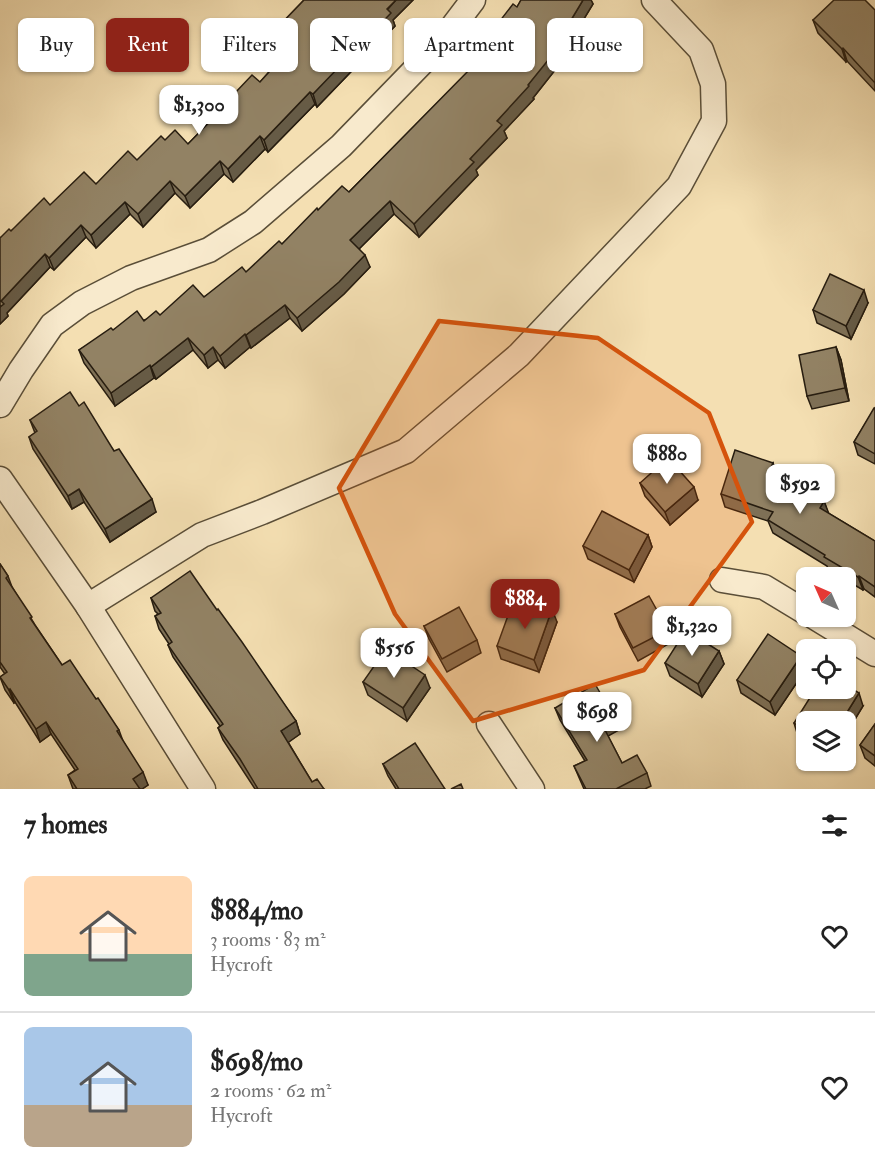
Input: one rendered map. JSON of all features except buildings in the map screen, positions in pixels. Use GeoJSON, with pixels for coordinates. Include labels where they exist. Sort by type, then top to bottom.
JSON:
{"type":"FeatureCollection","features":[{"type":"Feature","properties":{"kind":"street"},"geometry":{"type":"LineString","coordinates":[[0,405],[52,325],[82,303],[131,278],[209,250],[254,222],[341,146],[439,45],[473,0]]}},
{"type":"Feature","properties":{"kind":"street"},"geometry":{"type":"LineString","coordinates":[[88,606],[202,535],[406,451],[519,355],[679,186],[714,121],[712,84],[701,50],[654,0]]}},
{"type":"Feature","properties":{"kind":"street"},"geometry":{"type":"LineString","coordinates":[[0,479],[88,606],[203,789]]}},
{"type":"Feature","properties":{"kind":"street"},"geometry":{"type":"LineString","coordinates":[[722,580],[764,587],[796,606]]}},
{"type":"Feature","properties":{"kind":"street"},"geometry":{"type":"LineString","coordinates":[[831,627],[875,654]]}},
{"type":"Feature","properties":{"kind":"street"},"geometry":{"type":"LineString","coordinates":[[489,724],[532,789]]}},
{"type":"Feature","properties":{"kind":"highlighted area"},"geometry":{"type":"Polygon","coordinates":[[[439,321],[598,338],[709,413],[752,522],[644,670],[473,721],[395,614],[339,488],[439,321]]]}}]}
